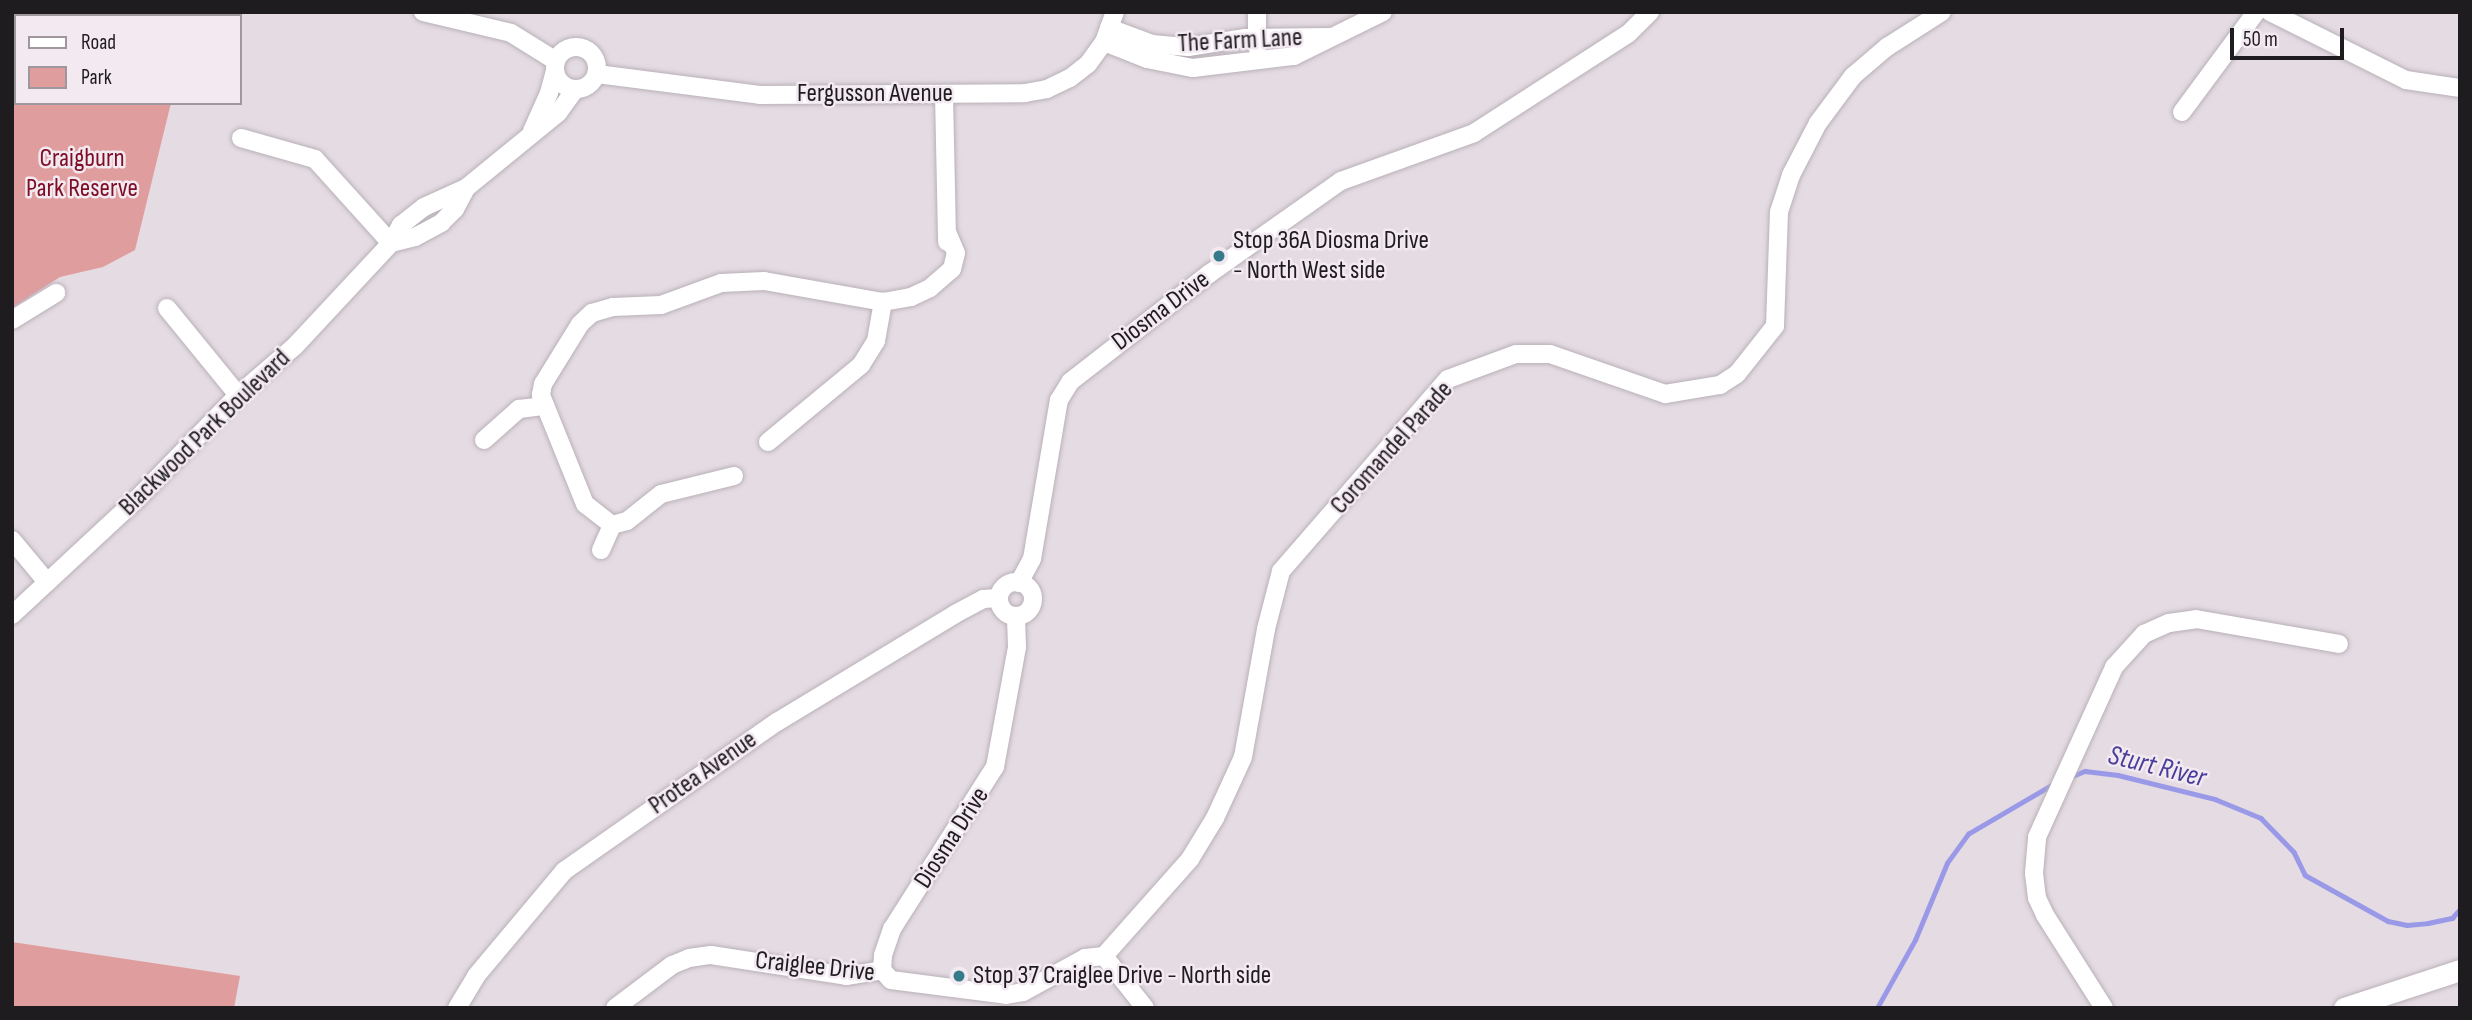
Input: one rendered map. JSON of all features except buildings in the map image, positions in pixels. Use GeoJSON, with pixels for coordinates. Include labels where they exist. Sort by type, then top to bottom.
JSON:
{"type":"FeatureCollection","features":[{"type":"Feature","properties":{"kind":"main road"},"geometry":{"type":"LineString","coordinates":[[2344,1008],[2460,970]]}},
{"type":"Feature","properties":{"kind":"street"},"geometry":{"type":"LineString","coordinates":[[423,12],[511,33],[555,66],[562,84],[575,90],[586,87],[597,74],[596,60],[586,49],[572,47],[559,54],[555,66]]}},
{"type":"Feature","properties":{"kind":"street"},"geometry":{"type":"LineString","coordinates":[[1257,12],[1257,60]]}},
{"type":"Feature","properties":{"kind":"street","name":"The Farm Lane"},"geometry":{"type":"LineString","coordinates":[[1109,27],[1170,66],[1193,68],[1294,56],[1384,12]]}},
{"type":"Feature","properties":{"kind":"street","name":"Diosma Drive"},"geometry":{"type":"LineString","coordinates":[[1019,583],[1032,559],[1059,400],[1071,381],[1209,274],[1341,181],[1474,133],[1629,33],[1650,12]]}},
{"type":"Feature","properties":{"kind":"street","name":"Coromandel Parade"},"geometry":{"type":"LineString","coordinates":[[1104,956],[1190,859],[1215,818],[1243,757],[1266,629],[1281,571],[1448,379],[1516,354],[1550,354],[1665,394],[1720,385],[1737,374],[1775,326],[1779,212],[1791,175],[1818,123],[1862,68],[1887,47],[1942,12]]}},
{"type":"Feature","properties":{"kind":"street"},"geometry":{"type":"LineString","coordinates":[[2182,113],[2256,12]]}},
{"type":"Feature","properties":{"kind":"street"},"geometry":{"type":"LineString","coordinates":[[2270,12],[2406,80],[2460,88]]}},
{"type":"Feature","properties":{"kind":"street","name":"The Farm Lane"},"geometry":{"type":"LineString","coordinates":[[1109,27],[1152,44],[1188,47],[1257,37],[1331,37]]}},
{"type":"Feature","properties":{"kind":"street","name":"Fergusson Avenue"},"geometry":{"type":"LineString","coordinates":[[597,74],[749,94],[1025,93],[1047,89],[1070,78],[1088,64],[1109,27]]}},
{"type":"Feature","properties":{"kind":"street","name":"Blackwood Park Boulevard"},"geometry":{"type":"LineString","coordinates":[[532,131],[549,93],[555,66]]}},
{"type":"Feature","properties":{"kind":"street","name":"Blackwood Park Boulevard"},"geometry":{"type":"LineString","coordinates":[[12,615],[136,499],[238,395],[295,346],[391,243],[415,237],[441,223],[456,209],[466,188],[532,131],[558,113],[575,90]]}},
{"type":"Feature","properties":{"kind":"street"},"geometry":{"type":"LineString","coordinates":[[612,525],[586,504],[543,406],[543,384],[580,324],[592,313],[613,307],[661,305],[721,283],[764,281],[883,302],[911,298],[930,288],[952,269],[956,253],[948,234],[944,94]]}},
{"type":"Feature","properties":{"kind":"street"},"geometry":{"type":"LineString","coordinates":[[241,138],[314,159],[391,243]]}},
{"type":"Feature","properties":{"kind":"street"},"geometry":{"type":"LineString","coordinates":[[12,320],[56,293]]}},
{"type":"Feature","properties":{"kind":"street"},"geometry":{"type":"LineString","coordinates":[[768,442],[861,365],[876,341],[883,302]]}},
{"type":"Feature","properties":{"kind":"street"},"geometry":{"type":"LineString","coordinates":[[167,308],[238,395]]}},
{"type":"Feature","properties":{"kind":"street"},"geometry":{"type":"LineString","coordinates":[[484,440],[519,409],[543,406]]}},
{"type":"Feature","properties":{"kind":"street"},"geometry":{"type":"LineString","coordinates":[[612,525],[627,522],[661,494],[734,476]]}},
{"type":"Feature","properties":{"kind":"street"},"geometry":{"type":"LineString","coordinates":[[601,550],[612,525]]}},
{"type":"Feature","properties":{"kind":"street"},"geometry":{"type":"LineString","coordinates":[[12,540],[47,582]]}},
{"type":"Feature","properties":{"kind":"street"},"geometry":{"type":"LineString","coordinates":[[1019,583],[1029,588],[1032,604],[1026,613],[1016,617],[1005,613],[999,598],[1003,587],[1019,583]]}},
{"type":"Feature","properties":{"kind":"street","name":"Protea Avenue"},"geometry":{"type":"LineString","coordinates":[[457,1008],[476,976],[564,870],[777,722],[955,614],[983,599],[999,598]]}},
{"type":"Feature","properties":{"kind":"street","name":"Diosma Drive"},"geometry":{"type":"LineString","coordinates":[[882,970],[883,955],[892,929],[995,767],[1017,648],[1016,617]]}},
{"type":"Feature","properties":{"kind":"street"},"geometry":{"type":"LineString","coordinates":[[2104,1008],[2045,915],[2038,898],[2036,846],[2067,769],[2114,667],[2144,634],[2169,623],[2196,619],[2339,644]]}},
{"type":"Feature","properties":{"kind":"street","name":"Craiglee Drive"},"geometry":{"type":"LineString","coordinates":[[615,1008],[672,965],[690,958],[711,955],[846,976],[882,970],[891,980],[1006,995],[1023,992],[1085,958],[1104,956]]}},
{"type":"Feature","properties":{"kind":"street"},"geometry":{"type":"LineString","coordinates":[[1104,956],[1144,1008]]}},
{"type":"Feature","properties":{"kind":"green space"},"geometry":{"type":"Polygon","coordinates":[[[51,12],[194,12],[194,14],[51,12]]]}},
{"type":"Feature","properties":{"kind":"green space","name":"Craigburn Park Reserve"},"geometry":{"type":"Polygon","coordinates":[[[14,37],[14,105],[171,105],[135,250],[103,267],[60,277],[12,308],[14,37]]]}},
{"type":"Feature","properties":{"kind":"green space"},"geometry":{"type":"Polygon","coordinates":[[[12,942],[240,976],[234,1008],[12,1008],[12,942]]]}},
{"type":"Feature","properties":{"kind":"waterway","name":"Sturt River"},"geometry":{"type":"LineString","coordinates":[[2070,777],[2085,771],[2118,775],[2215,799],[2261,818],[2294,852],[2305,875],[2388,921],[2407,925],[2428,923],[2452,918],[2460,909]]}},
{"type":"Feature","properties":{"kind":"waterway","name":"Sturt River"},"geometry":{"type":"LineString","coordinates":[[1877,1008],[1915,940],[1947,863],[1968,834],[2055,783]]}},
{"type":"Feature","properties":{"kind":"place","name":"Stop 36A Diosma Drive - North West side"},"geometry":{"type":"Point","coordinates":[1219,256]}},
{"type":"Feature","properties":{"kind":"place","name":"Stop 37 Craiglee Drive - North side"},"geometry":{"type":"Point","coordinates":[959,976]}}]}
